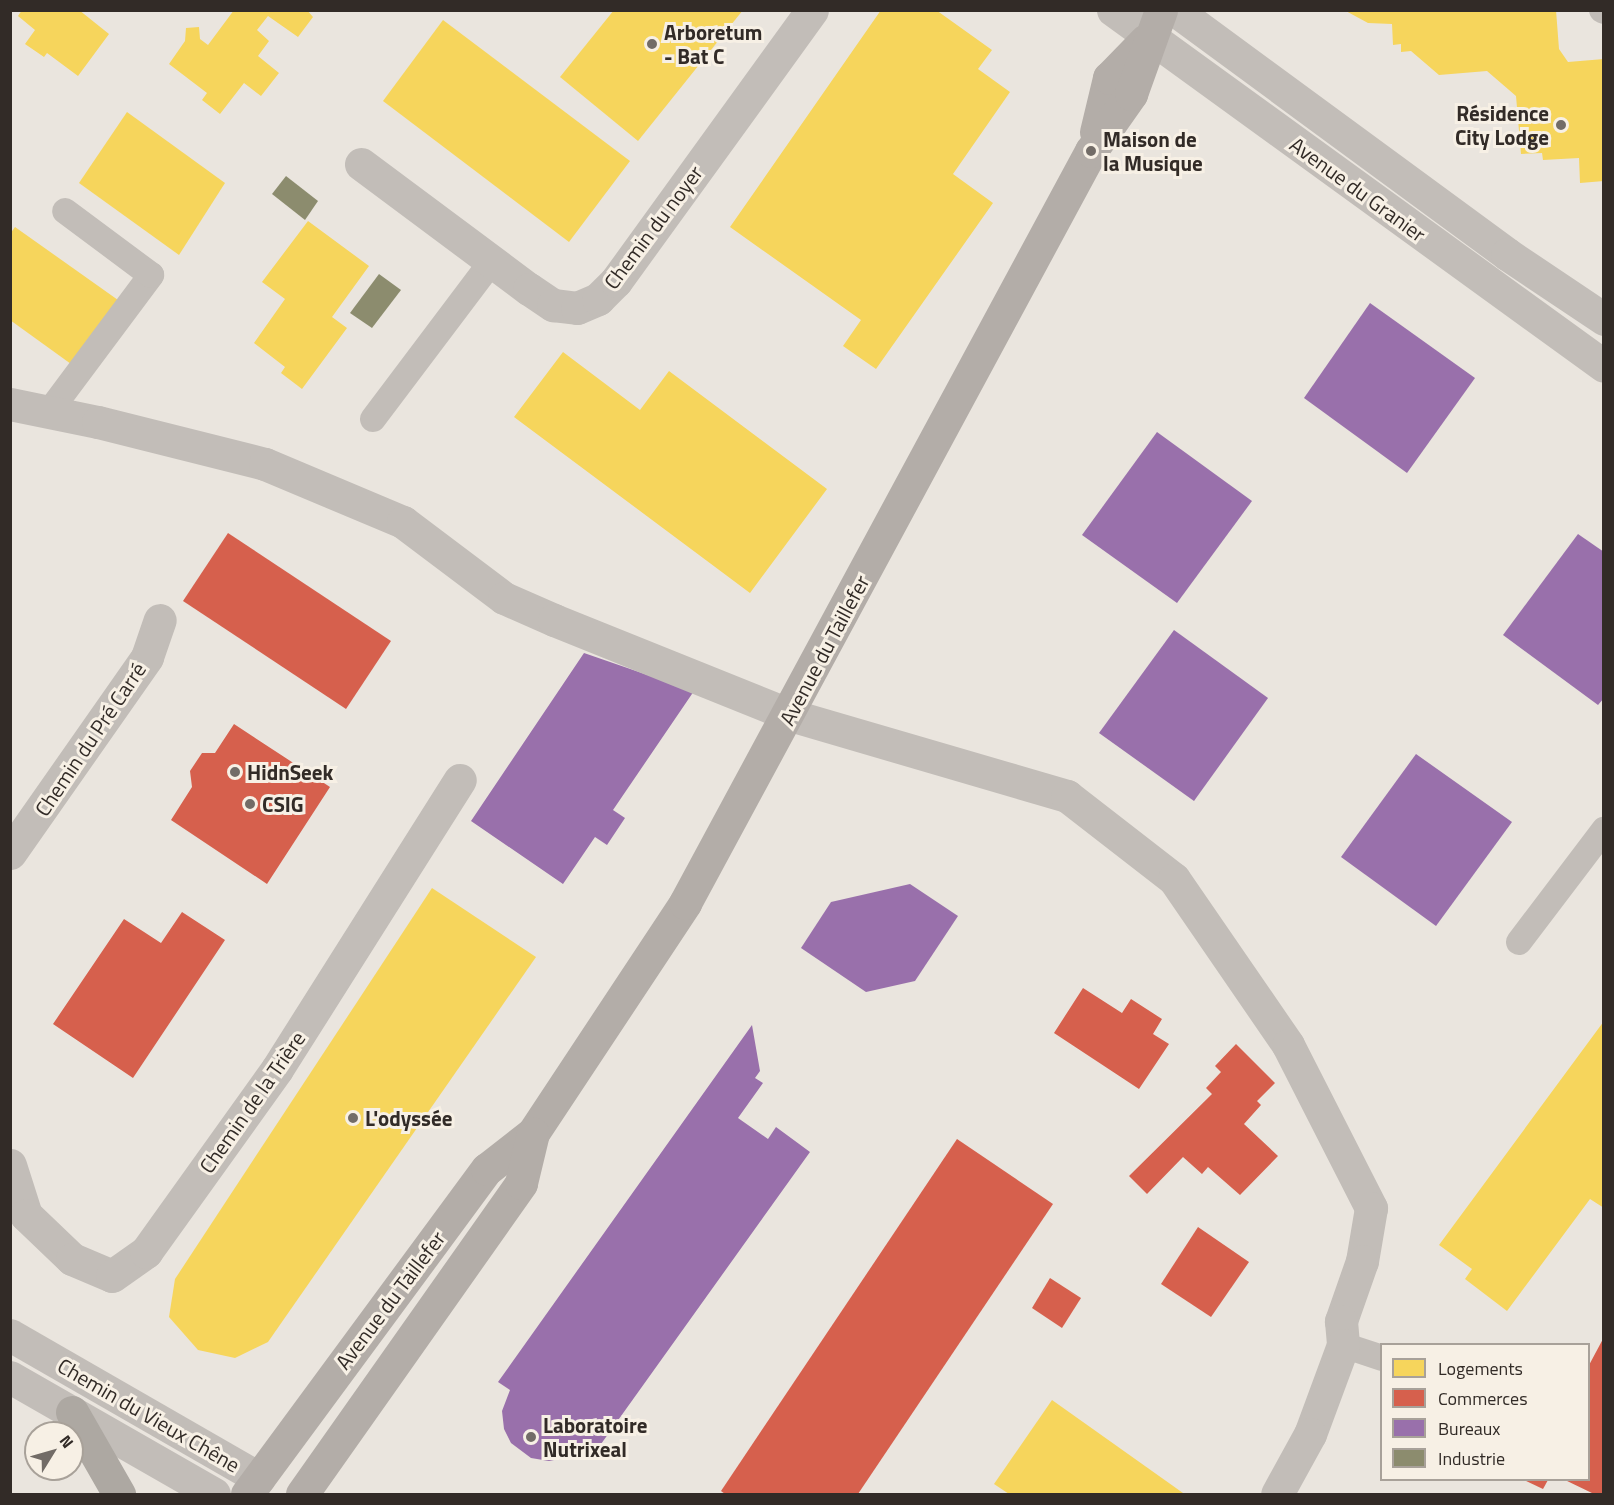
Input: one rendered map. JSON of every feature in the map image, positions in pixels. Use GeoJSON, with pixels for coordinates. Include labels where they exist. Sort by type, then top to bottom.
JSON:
{"type":"FeatureCollection","features":[{"type":"Feature","properties":{"kind":"highway"},"geometry":{"type":"LineString","coordinates":[[72,1412],[119,1494]]}},
{"type":"Feature","properties":{"kind":"main road","name":"Avenue du Taillefer"},"geometry":{"type":"LineString","coordinates":[[253,1486],[487,1169],[532,1133],[685,903],[790,715],[1091,151],[1131,94],[1155,24]]}},
{"type":"Feature","properties":{"kind":"main road","name":"Avenue du Taillefer"},"geometry":{"type":"LineString","coordinates":[[302,1494],[520,1183],[532,1133]]}},
{"type":"Feature","properties":{"kind":"main road","name":"Chemin du Vieux Chêne"},"geometry":{"type":"LineString","coordinates":[[253,1486],[288,1494]]}},
{"type":"Feature","properties":{"kind":"street","name":"Chemin du noyer"},"geometry":{"type":"LineString","coordinates":[[361,164],[553,305],[577,308],[598,299],[616,281],[812,10]]}},
{"type":"Feature","properties":{"kind":"street","name":"Avenue du Granier"},"geometry":{"type":"LineString","coordinates":[[1113,10],[1155,24],[1604,366]]}},
{"type":"Feature","properties":{"kind":"street","name":"Avenue du Granier"},"geometry":{"type":"LineString","coordinates":[[1175,10],[1507,254],[1604,319]]}},
{"type":"Feature","properties":{"kind":"street"},"geometry":{"type":"LineString","coordinates":[[10,404],[265,464],[403,522],[504,598],[790,715],[1067,796],[1174,879],[1288,1045],[1371,1208],[1362,1261],[1310,1434],[1276,1494]]}},
{"type":"Feature","properties":{"kind":"street","name":"Chemin du Pré Carré"},"geometry":{"type":"LineString","coordinates":[[10,853],[147,657],[160,620]]}},
{"type":"Feature","properties":{"kind":"street","name":"Chemin de la Trière"},"geometry":{"type":"LineString","coordinates":[[10,1165],[26,1215],[72,1259],[112,1276],[146,1252],[277,1069],[460,780]]}},
{"type":"Feature","properties":{"kind":"street","name":"Chemin du Vieux Chêne"},"geometry":{"type":"LineString","coordinates":[[10,1335],[253,1486]]}},
{"type":"Feature","properties":{"kind":"street","name":"Chemin du Vieux Chêne"},"geometry":{"type":"LineString","coordinates":[[10,1377],[214,1494]]}},
{"type":"Feature","properties":{"kind":"lane"},"geometry":{"type":"LineString","coordinates":[[49,412],[151,275],[65,211]]}},
{"type":"Feature","properties":{"kind":"lane"},"geometry":{"type":"LineString","coordinates":[[373,419],[493,260]]}},
{"type":"Feature","properties":{"kind":"lane"},"geometry":{"type":"LineString","coordinates":[[1519,942],[1604,830]]}},
{"type":"Feature","properties":{"kind":"lane"},"geometry":{"type":"LineString","coordinates":[[1342,1333],[1380,1357]]}},
{"type":"Feature","properties":{"kind":"building: Logements"},"geometry":{"type":"Polygon","coordinates":[[[22,10],[79,10],[109,34],[78,76],[47,53],[44,57],[25,44],[35,30],[18,16],[22,10]]]}},
{"type":"Feature","properties":{"kind":"building: Logements"},"geometry":{"type":"Polygon","coordinates":[[[234,10],[307,10],[313,17],[298,37],[268,16],[257,30],[269,41],[258,56],[279,73],[261,96],[244,83],[220,114],[202,100],[207,93],[169,64],[185,41],[186,28],[199,27],[200,39],[208,45],[234,10]]]}},
{"type":"Feature","properties":{"kind":"building: Logements","name":"Arboretum - Bat C"},"geometry":{"type":"Polygon","coordinates":[[[614,10],[743,10],[638,141],[560,77],[614,10]]]}},
{"type":"Feature","properties":{"kind":"building: Logements"},"geometry":{"type":"Polygon","coordinates":[[[881,10],[936,10],[992,50],[978,69],[1010,92],[953,174],[993,203],[876,369],[843,346],[861,320],[730,227],[881,10]]]}},
{"type":"Feature","properties":{"kind":"building: Logements","name":"Résidence City Lodge"},"geometry":{"type":"Polygon","coordinates":[[[1344,10],[1556,10],[1559,49],[1568,62],[1604,59],[1604,181],[1580,183],[1579,158],[1543,160],[1542,153],[1521,154],[1516,96],[1487,71],[1439,75],[1411,51],[1401,52],[1401,44],[1393,45],[1392,24],[1368,23],[1344,10]]]}},
{"type":"Feature","properties":{"kind":"building: Logements"},"geometry":{"type":"Polygon","coordinates":[[[443,20],[630,161],[569,242],[383,101],[443,20]]]}},
{"type":"Feature","properties":{"kind":"building: Logements"},"geometry":{"type":"Polygon","coordinates":[[[127,112],[225,183],[179,255],[79,183],[127,112]]]}},
{"type":"Feature","properties":{"kind":"building: Logements"},"geometry":{"type":"Polygon","coordinates":[[[308,221],[369,266],[332,317],[347,328],[302,389],[281,373],[285,367],[254,343],[285,299],[262,282],[308,221]]]}},
{"type":"Feature","properties":{"kind":"building: Logements"},"geometry":{"type":"Polygon","coordinates":[[[15,227],[118,300],[71,364],[10,320],[10,234],[15,227]]]}},
{"type":"Feature","properties":{"kind":"building: Logements"},"geometry":{"type":"Polygon","coordinates":[[[563,352],[640,410],[669,371],[827,489],[750,593],[514,417],[563,352]]]}},
{"type":"Feature","properties":{"kind":"building: Logements","name":"L'odyssée"},"geometry":{"type":"Polygon","coordinates":[[[432,888],[536,957],[268,1342],[235,1358],[198,1350],[169,1317],[175,1279],[432,888]]]}},
{"type":"Feature","properties":{"kind":"building: Logements"},"geometry":{"type":"Polygon","coordinates":[[[1604,1021],[1604,1208],[1590,1199],[1507,1311],[1465,1279],[1472,1269],[1439,1245],[1604,1021]]]}},
{"type":"Feature","properties":{"kind":"building: Logements"},"geometry":{"type":"Polygon","coordinates":[[[1052,1400],[1183,1493],[1009,1494],[994,1484],[1052,1400]]]}},
{"type":"Feature","properties":{"kind":"building: Commerces"},"geometry":{"type":"Polygon","coordinates":[[[228,533],[391,641],[346,709],[183,601],[228,533]]]}},
{"type":"Feature","properties":{"kind":"building: Commerces","name":"CSIG"},"geometry":{"type":"Polygon","coordinates":[[[234,724],[330,787],[267,884],[171,820],[192,787],[190,771],[202,753],[215,753],[234,724]]]}},
{"type":"Feature","properties":{"kind":"building: Commerces"},"geometry":{"type":"Polygon","coordinates":[[[182,912],[225,940],[133,1078],[53,1024],[124,919],[161,943],[182,912]]]}},
{"type":"Feature","properties":{"kind":"building: Commerces"},"geometry":{"type":"Polygon","coordinates":[[[1083,988],[1122,1013],[1131,999],[1162,1019],[1153,1034],[1169,1044],[1139,1089],[1054,1033],[1083,988]]]}},
{"type":"Feature","properties":{"kind":"building: Commerces"},"geometry":{"type":"Polygon","coordinates":[[[1236,1044],[1275,1083],[1257,1101],[1261,1105],[1244,1124],[1278,1156],[1240,1195],[1208,1167],[1202,1174],[1183,1157],[1147,1194],[1129,1176],[1212,1094],[1206,1088],[1221,1072],[1215,1066],[1236,1044]]]}},
{"type":"Feature","properties":{"kind":"building: Commerces"},"geometry":{"type":"Polygon","coordinates":[[[957,1139],[1053,1204],[858,1494],[725,1494],[721,1491],[957,1139]]]}},
{"type":"Feature","properties":{"kind":"building: Commerces"},"geometry":{"type":"Polygon","coordinates":[[[1198,1227],[1249,1262],[1211,1317],[1161,1284],[1198,1227]]]}},
{"type":"Feature","properties":{"kind":"building: Commerces"},"geometry":{"type":"Polygon","coordinates":[[[1050,1278],[1081,1298],[1062,1328],[1032,1308],[1050,1278]]]}},
{"type":"Feature","properties":{"kind":"building: Commerces"},"geometry":{"type":"Polygon","coordinates":[[[1604,1337],[1604,1494],[1594,1494],[1567,1481],[1590,1481],[1590,1363],[1604,1337]]]}},
{"type":"Feature","properties":{"kind":"building: Commerces"},"geometry":{"type":"Polygon","coordinates":[[[1526,1481],[1547,1481],[1543,1489],[1526,1481]]]}},
{"type":"Feature","properties":{"kind":"building: Bureaux"},"geometry":{"type":"Polygon","coordinates":[[[1370,303],[1475,378],[1407,473],[1304,398],[1370,303]]]}},
{"type":"Feature","properties":{"kind":"building: Bureaux"},"geometry":{"type":"Polygon","coordinates":[[[1157,432],[1252,501],[1177,603],[1082,535],[1157,432]]]}},
{"type":"Feature","properties":{"kind":"building: Bureaux"},"geometry":{"type":"Polygon","coordinates":[[[1578,534],[1604,552],[1604,698],[1598,705],[1503,635],[1578,534]]]}},
{"type":"Feature","properties":{"kind":"building: Bureaux"},"geometry":{"type":"Polygon","coordinates":[[[1174,630],[1268,698],[1194,801],[1099,733],[1174,630]]]}},
{"type":"Feature","properties":{"kind":"building: Bureaux"},"geometry":{"type":"Polygon","coordinates":[[[584,653],[694,691],[613,810],[625,818],[607,845],[595,837],[563,884],[471,821],[584,653]]]}},
{"type":"Feature","properties":{"kind":"building: Bureaux"},"geometry":{"type":"Polygon","coordinates":[[[1416,754],[1512,822],[1436,926],[1341,857],[1416,754]]]}},
{"type":"Feature","properties":{"kind":"building: Bureaux"},"geometry":{"type":"Polygon","coordinates":[[[910,884],[958,916],[915,981],[866,992],[801,948],[831,902],[910,884]]]}},
{"type":"Feature","properties":{"kind":"building: Bureaux"},"geometry":{"type":"Polygon","coordinates":[[[752,1025],[760,1071],[755,1078],[763,1083],[738,1118],[768,1139],[776,1127],[810,1152],[596,1451],[584,1442],[564,1458],[549,1461],[531,1458],[511,1443],[504,1429],[502,1411],[510,1390],[498,1382],[752,1025]]]}},
{"type":"Feature","properties":{"kind":"building: Industrie"},"geometry":{"type":"Polygon","coordinates":[[[286,176],[318,201],[305,220],[272,194],[286,176]]]}},
{"type":"Feature","properties":{"kind":"building: Industrie"},"geometry":{"type":"Polygon","coordinates":[[[379,274],[401,290],[372,328],[350,313],[379,274]]]}},
{"type":"Feature","properties":{"kind":"place","name":"Arboretum - Bat C"},"geometry":{"type":"Point","coordinates":[652,44]}},
{"type":"Feature","properties":{"kind":"place","name":"Résidence City Lodge"},"geometry":{"type":"Point","coordinates":[1561,125]}},
{"type":"Feature","properties":{"kind":"place","name":"Maison de la Musique"},"geometry":{"type":"Point","coordinates":[1091,151]}},
{"type":"Feature","properties":{"kind":"place","name":"HidnSeek"},"geometry":{"type":"Point","coordinates":[235,772]}},
{"type":"Feature","properties":{"kind":"place","name":"CSIG"},"geometry":{"type":"Point","coordinates":[250,804]}},
{"type":"Feature","properties":{"kind":"place","name":"L'odyssée"},"geometry":{"type":"Point","coordinates":[353,1118]}},
{"type":"Feature","properties":{"kind":"place","name":"Laboratoire Nutrixeal"},"geometry":{"type":"Point","coordinates":[531,1437]}}]}
